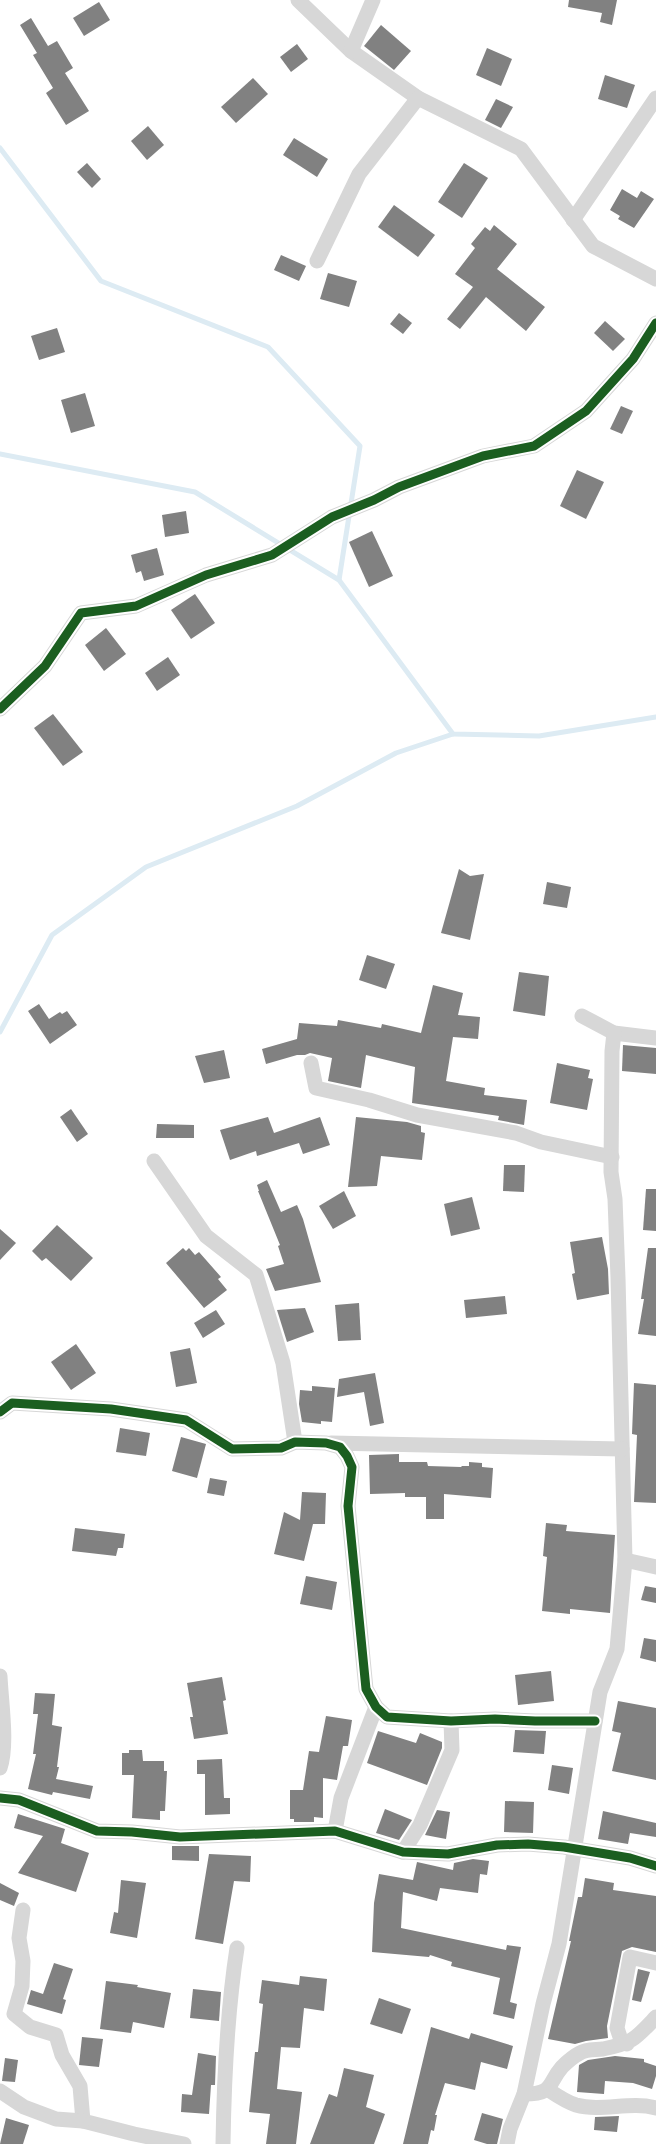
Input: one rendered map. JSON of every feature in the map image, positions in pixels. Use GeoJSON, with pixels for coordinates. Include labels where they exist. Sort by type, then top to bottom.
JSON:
{"type":"FeatureCollection","features":[{"type":"Feature","properties":{"kind":"street"},"geometry":{"type":"LineString","coordinates":[[298,0],[351,51],[418,98],[521,149],[593,246],[656,279]]}},
{"type":"Feature","properties":{"kind":"street"},"geometry":{"type":"LineString","coordinates":[[351,51],[373,0]]}},
{"type":"Feature","properties":{"kind":"street"},"geometry":{"type":"LineString","coordinates":[[316,261],[359,174],[418,98]]}},
{"type":"Feature","properties":{"kind":"street"},"geometry":{"type":"LineString","coordinates":[[573,220],[656,98]]}},
{"type":"Feature","properties":{"kind":"street"},"geometry":{"type":"LineString","coordinates":[[0,709],[45,666],[81,613],[136,606],[206,575],[272,555],[332,517],[399,487],[483,456],[534,446],[586,411],[633,360],[656,323]]}},
{"type":"Feature","properties":{"kind":"street"},"geometry":{"type":"LineString","coordinates":[[582,1016],[614,1033],[656,1038]]}},
{"type":"Feature","properties":{"kind":"street"},"geometry":{"type":"LineString","coordinates":[[507,2144],[510,2129],[524,2094],[543,2004],[559,1944],[600,1692],[617,1649],[625,1560],[615,1199],[611,1172],[614,1033]]}},
{"type":"Feature","properties":{"kind":"street"},"geometry":{"type":"LineString","coordinates":[[311,1063],[316,1088],[369,1100],[417,1115],[516,1133],[541,1142],[612,1157]]}},
{"type":"Feature","properties":{"kind":"street"},"geometry":{"type":"LineString","coordinates":[[153,1161],[206,1236],[256,1275],[283,1363],[295,1442]]}},
{"type":"Feature","properties":{"kind":"street"},"geometry":{"type":"LineString","coordinates":[[0,1412],[12,1403],[111,1409],[186,1420],[232,1449],[281,1448],[295,1442],[622,1449]]}},
{"type":"Feature","properties":{"kind":"street"},"geometry":{"type":"LineString","coordinates":[[326,1443],[340,1447],[352,1467],[348,1506],[364,1670],[366,1689],[376,1707],[387,1717],[451,1721],[495,1719],[595,1721]]}},
{"type":"Feature","properties":{"kind":"street"},"geometry":{"type":"LineString","coordinates":[[625,1560],[656,1567]]}},
{"type":"Feature","properties":{"kind":"street"},"geometry":{"type":"LineString","coordinates":[[0,1676],[3,1731],[0,1768]]}},
{"type":"Feature","properties":{"kind":"street"},"geometry":{"type":"LineString","coordinates":[[334,1831],[341,1798],[376,1707]]}},
{"type":"Feature","properties":{"kind":"street"},"geometry":{"type":"LineString","coordinates":[[403,1852],[420,1825],[452,1750],[451,1721]]}},
{"type":"Feature","properties":{"kind":"street"},"geometry":{"type":"LineString","coordinates":[[0,1798],[19,1800],[97,1831],[180,1837],[334,1831],[403,1852],[448,1854],[497,1845],[528,1844],[630,1858],[656,1866]]}},
{"type":"Feature","properties":{"kind":"street"},"geometry":{"type":"LineString","coordinates":[[24,1910],[19,1938],[23,1961],[22,1986],[14,2014],[30,2027],[56,2035],[62,2055],[80,2086],[83,2121]]}},
{"type":"Feature","properties":{"kind":"street"},"geometry":{"type":"LineString","coordinates":[[223,2144],[223,2110],[237,1948]]}},
{"type":"Feature","properties":{"kind":"street"},"geometry":{"type":"LineString","coordinates":[[627,2044],[621,2040],[617,2028],[630,1956],[656,1963]]}},
{"type":"Feature","properties":{"kind":"street"},"geometry":{"type":"LineString","coordinates":[[524,2094],[541,2093],[547,2089],[554,2082],[561,2068],[582,2051],[627,2044],[640,2036],[656,2017]]}},
{"type":"Feature","properties":{"kind":"street"},"geometry":{"type":"LineString","coordinates":[[547,2089],[576,2105],[638,2105],[656,2108]]}},
{"type":"Feature","properties":{"kind":"street"},"geometry":{"type":"LineString","coordinates":[[0,2091],[24,2107],[56,2119],[83,2121],[184,2144]]}},
{"type":"Feature","properties":{"kind":"building"},"geometry":{"type":"Polygon","coordinates":[[[569,0],[617,0],[612,25],[600,22],[602,13],[568,7],[569,0]]]}},
{"type":"Feature","properties":{"kind":"building"},"geometry":{"type":"Polygon","coordinates":[[[99,2],[110,20],[84,36],[73,18],[99,2]]]}},
{"type":"Feature","properties":{"kind":"building"},"geometry":{"type":"Polygon","coordinates":[[[31,18],[48,46],[57,41],[73,68],[65,73],[89,111],[66,125],[46,93],[53,88],[33,55],[37,53],[20,25],[31,18]]]}},
{"type":"Feature","properties":{"kind":"building"},"geometry":{"type":"Polygon","coordinates":[[[381,25],[411,51],[394,70],[364,46],[381,25]]]}},
{"type":"Feature","properties":{"kind":"building"},"geometry":{"type":"Polygon","coordinates":[[[297,44],[308,59],[291,72],[280,57],[297,44]]]}},
{"type":"Feature","properties":{"kind":"building"},"geometry":{"type":"Polygon","coordinates":[[[487,48],[512,59],[501,86],[476,75],[487,48]]]}},
{"type":"Feature","properties":{"kind":"building"},"geometry":{"type":"Polygon","coordinates":[[[605,75],[635,85],[627,108],[598,99],[605,75]]]}},
{"type":"Feature","properties":{"kind":"building"},"geometry":{"type":"Polygon","coordinates":[[[253,78],[268,94],[236,123],[221,107],[253,78]]]}},
{"type":"Feature","properties":{"kind":"building"},"geometry":{"type":"Polygon","coordinates":[[[496,99],[513,107],[501,128],[485,120],[496,99]]]}},
{"type":"Feature","properties":{"kind":"building"},"geometry":{"type":"Polygon","coordinates":[[[148,126],[164,145],[147,160],[131,141],[148,126]]]}},
{"type":"Feature","properties":{"kind":"building"},"geometry":{"type":"Polygon","coordinates":[[[294,138],[328,159],[317,177],[283,155],[294,138]]]}},
{"type":"Feature","properties":{"kind":"building"},"geometry":{"type":"Polygon","coordinates":[[[87,163],[101,179],[92,188],[77,172],[87,163]]]}},
{"type":"Feature","properties":{"kind":"building"},"geometry":{"type":"Polygon","coordinates":[[[464,163],[488,178],[462,218],[438,202],[464,163]]]}},
{"type":"Feature","properties":{"kind":"building"},"geometry":{"type":"Polygon","coordinates":[[[622,189],[637,198],[641,191],[654,199],[634,228],[618,219],[620,216],[610,210],[622,189]]]}},
{"type":"Feature","properties":{"kind":"building"},"geometry":{"type":"Polygon","coordinates":[[[394,205],[435,235],[418,257],[378,227],[394,205]]]}},
{"type":"Feature","properties":{"kind":"building"},"geometry":{"type":"Polygon","coordinates":[[[494,225],[517,244],[497,269],[545,307],[526,331],[486,297],[460,329],[447,319],[473,287],[455,274],[475,248],[471,244],[485,227],[490,231],[494,225]]]}},
{"type":"Feature","properties":{"kind":"building"},"geometry":{"type":"Polygon","coordinates":[[[281,255],[306,266],[299,281],[274,270],[281,255]]]}},
{"type":"Feature","properties":{"kind":"building"},"geometry":{"type":"Polygon","coordinates":[[[328,273],[357,281],[349,307],[320,299],[328,273]]]}},
{"type":"Feature","properties":{"kind":"building"},"geometry":{"type":"Polygon","coordinates":[[[399,313],[412,323],[403,334],[390,324],[399,313]]]}},
{"type":"Feature","properties":{"kind":"building"},"geometry":{"type":"Polygon","coordinates":[[[605,321],[625,339],[613,351],[594,333],[605,321]]]}},
{"type":"Feature","properties":{"kind":"building"},"geometry":{"type":"Polygon","coordinates":[[[57,328],[65,352],[39,360],[31,336],[57,328]]]}},
{"type":"Feature","properties":{"kind":"building"},"geometry":{"type":"Polygon","coordinates":[[[85,393],[95,426],[71,433],[61,400],[85,393]]]}},
{"type":"Feature","properties":{"kind":"building"},"geometry":{"type":"Polygon","coordinates":[[[621,406],[633,411],[622,434],[610,429],[621,406]]]}},
{"type":"Feature","properties":{"kind":"building"},"geometry":{"type":"Polygon","coordinates":[[[577,470],[604,482],[586,519],[560,506],[577,470]]]}},
{"type":"Feature","properties":{"kind":"building"},"geometry":{"type":"Polygon","coordinates":[[[186,511],[189,533],[165,537],[162,515],[186,511]]]}},
{"type":"Feature","properties":{"kind":"building"},"geometry":{"type":"Polygon","coordinates":[[[372,531],[393,576],[369,587],[349,542],[372,531]]]}},
{"type":"Feature","properties":{"kind":"building"},"geometry":{"type":"Polygon","coordinates":[[[157,548],[164,575],[144,581],[141,571],[136,573],[131,555],[157,548]]]}},
{"type":"Feature","properties":{"kind":"building"},"geometry":{"type":"Polygon","coordinates":[[[195,594],[215,623],[191,639],[171,610],[195,594]]]}},
{"type":"Feature","properties":{"kind":"building"},"geometry":{"type":"Polygon","coordinates":[[[106,628],[126,654],[104,671],[85,645],[106,628]]]}},
{"type":"Feature","properties":{"kind":"building"},"geometry":{"type":"Polygon","coordinates":[[[168,657],[180,675],[157,691],[145,673],[168,657]]]}},
{"type":"Feature","properties":{"kind":"building"},"geometry":{"type":"Polygon","coordinates":[[[53,714],[83,752],[63,766],[34,728],[53,714]]]}},
{"type":"Feature","properties":{"kind":"building"},"geometry":{"type":"Polygon","coordinates":[[[459,869],[470,876],[484,874],[470,940],[441,933],[459,869]]]}},
{"type":"Feature","properties":{"kind":"building"},"geometry":{"type":"Polygon","coordinates":[[[547,882],[571,887],[567,908],[543,904],[547,882]]]}},
{"type":"Feature","properties":{"kind":"building"},"geometry":{"type":"Polygon","coordinates":[[[367,955],[395,964],[386,989],[359,980],[367,955]]]}},
{"type":"Feature","properties":{"kind":"building"},"geometry":{"type":"Polygon","coordinates":[[[519,972],[549,976],[545,1016],[513,1011],[519,972]]]}},
{"type":"Feature","properties":{"kind":"building"},"geometry":{"type":"Polygon","coordinates":[[[433,985],[463,993],[458,1015],[480,1017],[478,1039],[453,1037],[446,1081],[485,1088],[484,1095],[527,1100],[524,1125],[498,1120],[499,1116],[412,1103],[415,1067],[366,1055],[361,1088],[328,1081],[332,1058],[310,1053],[266,1064],[262,1049],[297,1039],[299,1023],[337,1026],[338,1020],[381,1028],[382,1024],[421,1033],[433,985]]]}},
{"type":"Feature","properties":{"kind":"building"},"geometry":{"type":"Polygon","coordinates":[[[39,1004],[49,1019],[60,1012],[62,1014],[67,1011],[77,1025],[50,1044],[28,1011],[39,1004]]]}},
{"type":"Feature","properties":{"kind":"building"},"geometry":{"type":"Polygon","coordinates":[[[623,1045],[656,1048],[656,1074],[622,1071],[623,1045]]]}},
{"type":"Feature","properties":{"kind":"building"},"geometry":{"type":"Polygon","coordinates":[[[224,1050],[230,1078],[204,1083],[195,1056],[224,1050]]]}},
{"type":"Feature","properties":{"kind":"building"},"geometry":{"type":"Polygon","coordinates":[[[557,1063],[590,1070],[588,1078],[593,1079],[587,1110],[550,1103],[557,1063]]]}},
{"type":"Feature","properties":{"kind":"building"},"geometry":{"type":"Polygon","coordinates":[[[71,1109],[88,1134],[77,1142],[60,1117],[71,1109]]]}},
{"type":"Feature","properties":{"kind":"building"},"geometry":{"type":"Polygon","coordinates":[[[268,1117],[274,1133],[320,1117],[330,1145],[303,1154],[299,1143],[257,1156],[256,1151],[230,1160],[220,1130],[268,1117]]]}},
{"type":"Feature","properties":{"kind":"building"},"geometry":{"type":"Polygon","coordinates":[[[356,1117],[407,1122],[421,1126],[421,1132],[425,1133],[422,1160],[381,1156],[377,1186],[348,1187],[356,1117]]]}},
{"type":"Feature","properties":{"kind":"building"},"geometry":{"type":"Polygon","coordinates":[[[157,1124],[194,1125],[194,1138],[156,1138],[157,1124]]]}},
{"type":"Feature","properties":{"kind":"building"},"geometry":{"type":"Polygon","coordinates":[[[504,1165],[525,1165],[524,1192],[503,1191],[504,1165]]]}},
{"type":"Feature","properties":{"kind":"building"},"geometry":{"type":"Polygon","coordinates":[[[267,1180],[281,1212],[297,1205],[321,1282],[275,1291],[266,1269],[284,1264],[278,1246],[280,1245],[258,1191],[257,1185],[267,1180]]]}},
{"type":"Feature","properties":{"kind":"building"},"geometry":{"type":"Polygon","coordinates":[[[646,1189],[656,1189],[656,1231],[643,1230],[646,1189]]]}},
{"type":"Feature","properties":{"kind":"building"},"geometry":{"type":"Polygon","coordinates":[[[344,1191],[356,1216],[333,1229],[319,1206],[344,1191]]]}},
{"type":"Feature","properties":{"kind":"building"},"geometry":{"type":"Polygon","coordinates":[[[472,1197],[480,1229],[451,1236],[444,1204],[472,1197]]]}},
{"type":"Feature","properties":{"kind":"building"},"geometry":{"type":"Polygon","coordinates":[[[57,1225],[93,1258],[71,1281],[46,1258],[42,1261],[32,1251],[57,1225]]]}},
{"type":"Feature","properties":{"kind":"building"},"geometry":{"type":"Polygon","coordinates":[[[0,1229],[16,1243],[0,1260],[0,1229]]]}},
{"type":"Feature","properties":{"kind":"building"},"geometry":{"type":"Polygon","coordinates":[[[602,1237],[608,1269],[609,1294],[577,1300],[572,1274],[575,1273],[570,1242],[602,1237]]]}},
{"type":"Feature","properties":{"kind":"building"},"geometry":{"type":"Polygon","coordinates":[[[183,1248],[186,1251],[189,1248],[195,1255],[199,1252],[221,1277],[218,1279],[227,1290],[204,1308],[166,1263],[183,1248]]]}},
{"type":"Feature","properties":{"kind":"building"},"geometry":{"type":"Polygon","coordinates":[[[648,1248],[656,1248],[656,1336],[638,1334],[644,1299],[641,1299],[648,1248]]]}},
{"type":"Feature","properties":{"kind":"building"},"geometry":{"type":"Polygon","coordinates":[[[505,1296],[507,1314],[466,1318],[464,1300],[505,1296]]]}},
{"type":"Feature","properties":{"kind":"building"},"geometry":{"type":"Polygon","coordinates":[[[359,1303],[361,1340],[338,1341],[335,1305],[359,1303]]]}},
{"type":"Feature","properties":{"kind":"building"},"geometry":{"type":"Polygon","coordinates":[[[305,1308],[314,1332],[287,1342],[277,1310],[305,1308]]]}},
{"type":"Feature","properties":{"kind":"building"},"geometry":{"type":"Polygon","coordinates":[[[216,1310],[225,1324],[203,1338],[194,1323],[216,1310]]]}},
{"type":"Feature","properties":{"kind":"building"},"geometry":{"type":"Polygon","coordinates":[[[76,1344],[96,1373],[71,1390],[51,1362],[76,1344]]]}},
{"type":"Feature","properties":{"kind":"building"},"geometry":{"type":"Polygon","coordinates":[[[190,1348],[197,1383],[176,1387],[170,1352],[190,1348]]]}},
{"type":"Feature","properties":{"kind":"building"},"geometry":{"type":"Polygon","coordinates":[[[375,1373],[384,1423],[370,1426],[364,1392],[337,1397],[339,1379],[375,1373]]]}},
{"type":"Feature","properties":{"kind":"building"},"geometry":{"type":"Polygon","coordinates":[[[634,1383],[656,1385],[656,1503],[634,1502],[637,1435],[632,1434],[634,1383]]]}},
{"type":"Feature","properties":{"kind":"building"},"geometry":{"type":"Polygon","coordinates":[[[312,1386],[335,1388],[332,1422],[321,1421],[321,1424],[302,1422],[299,1404],[300,1390],[312,1391],[312,1386]]]}},
{"type":"Feature","properties":{"kind":"building"},"geometry":{"type":"Polygon","coordinates":[[[120,1428],[150,1433],[146,1456],[116,1452],[120,1428]]]}},
{"type":"Feature","properties":{"kind":"building"},"geometry":{"type":"Polygon","coordinates":[[[181,1437],[206,1444],[197,1478],[172,1471],[181,1437]]]}},
{"type":"Feature","properties":{"kind":"building"},"geometry":{"type":"Polygon","coordinates":[[[399,1454],[399,1462],[427,1462],[428,1466],[461,1467],[469,1466],[469,1462],[482,1463],[482,1467],[493,1468],[491,1498],[444,1494],[444,1519],[426,1519],[426,1497],[405,1497],[405,1493],[370,1494],[369,1455],[399,1454]]]}},
{"type":"Feature","properties":{"kind":"building"},"geometry":{"type":"Polygon","coordinates":[[[210,1478],[227,1481],[224,1496],[207,1493],[210,1478]]]}},
{"type":"Feature","properties":{"kind":"building"},"geometry":{"type":"Polygon","coordinates":[[[302,1492],[326,1493],[325,1524],[313,1524],[304,1561],[274,1554],[284,1512],[300,1520],[302,1492]]]}},
{"type":"Feature","properties":{"kind":"building"},"geometry":{"type":"Polygon","coordinates":[[[546,1523],[567,1525],[566,1531],[615,1535],[610,1613],[570,1609],[570,1614],[542,1611],[547,1557],[543,1556],[546,1523]]]}},
{"type":"Feature","properties":{"kind":"building"},"geometry":{"type":"Polygon","coordinates":[[[75,1528],[125,1534],[123,1548],[118,1548],[116,1556],[72,1551],[75,1528]]]}},
{"type":"Feature","properties":{"kind":"building"},"geometry":{"type":"Polygon","coordinates":[[[306,1576],[337,1582],[332,1610],[300,1604],[306,1576]]]}},
{"type":"Feature","properties":{"kind":"building"},"geometry":{"type":"Polygon","coordinates":[[[645,1586],[656,1588],[656,1603],[641,1600],[645,1586]]]}},
{"type":"Feature","properties":{"kind":"building"},"geometry":{"type":"Polygon","coordinates":[[[644,1638],[656,1640],[656,1662],[640,1658],[644,1638]]]}},
{"type":"Feature","properties":{"kind":"building"},"geometry":{"type":"Polygon","coordinates":[[[551,1671],[554,1701],[518,1705],[515,1675],[551,1671]]]}},
{"type":"Feature","properties":{"kind":"building"},"geometry":{"type":"Polygon","coordinates":[[[222,1677],[228,1734],[194,1739],[187,1683],[222,1677]]]}},
{"type":"Feature","properties":{"kind":"building"},"geometry":{"type":"Polygon","coordinates":[[[35,1693],[55,1694],[52,1725],[62,1727],[56,1779],[93,1786],[90,1799],[53,1792],[52,1795],[28,1789],[36,1754],[33,1754],[38,1714],[33,1714],[35,1693]]]}},
{"type":"Feature","properties":{"kind":"building"},"geometry":{"type":"Polygon","coordinates":[[[618,1701],[656,1708],[656,1780],[612,1771],[621,1733],[612,1731],[618,1701]]]}},
{"type":"Feature","properties":{"kind":"building"},"geometry":{"type":"Polygon","coordinates":[[[326,1716],[352,1720],[348,1746],[343,1746],[337,1780],[323,1778],[323,1818],[314,1817],[314,1822],[294,1822],[294,1819],[290,1819],[290,1790],[303,1790],[309,1751],[319,1752],[326,1716]]]}},
{"type":"Feature","properties":{"kind":"building"},"geometry":{"type":"Polygon","coordinates":[[[515,1730],[546,1731],[544,1754],[513,1752],[515,1730]]]}},
{"type":"Feature","properties":{"kind":"building"},"geometry":{"type":"Polygon","coordinates":[[[378,1731],[416,1743],[420,1733],[442,1742],[442,1748],[427,1785],[367,1763],[378,1731]]]}},
{"type":"Feature","properties":{"kind":"building"},"geometry":{"type":"Polygon","coordinates":[[[129,1750],[142,1750],[143,1761],[164,1761],[164,1771],[167,1771],[165,1811],[160,1811],[160,1820],[132,1818],[134,1775],[122,1775],[122,1753],[129,1753],[129,1750]]]}},
{"type":"Feature","properties":{"kind":"building"},"geometry":{"type":"Polygon","coordinates":[[[222,1759],[224,1798],[230,1798],[230,1814],[205,1815],[205,1774],[197,1774],[197,1760],[222,1759]]]}},
{"type":"Feature","properties":{"kind":"building"},"geometry":{"type":"Polygon","coordinates":[[[552,1765],[573,1768],[569,1794],[548,1790],[552,1765]]]}},
{"type":"Feature","properties":{"kind":"building"},"geometry":{"type":"Polygon","coordinates":[[[505,1801],[534,1802],[533,1833],[504,1832],[505,1801]]]}},
{"type":"Feature","properties":{"kind":"building"},"geometry":{"type":"Polygon","coordinates":[[[385,1809],[412,1820],[399,1840],[376,1833],[385,1809]]]}},
{"type":"Feature","properties":{"kind":"building"},"geometry":{"type":"Polygon","coordinates":[[[437,1810],[450,1812],[446,1839],[425,1835],[437,1810]]]}},
{"type":"Feature","properties":{"kind":"building"},"geometry":{"type":"Polygon","coordinates":[[[603,1811],[656,1823],[656,1837],[630,1833],[628,1844],[598,1839],[603,1811]]]}},
{"type":"Feature","properties":{"kind":"building"},"geometry":{"type":"Polygon","coordinates":[[[18,1814],[65,1829],[61,1843],[89,1853],[76,1892],[18,1873],[43,1836],[14,1828],[18,1814]]]}},
{"type":"Feature","properties":{"kind":"building"},"geometry":{"type":"Polygon","coordinates":[[[172,1846],[199,1846],[199,1861],[172,1860],[172,1846]]]}},
{"type":"Feature","properties":{"kind":"building"},"geometry":{"type":"Polygon","coordinates":[[[209,1854],[251,1856],[250,1882],[234,1881],[223,1944],[195,1939],[209,1854]]]}},
{"type":"Feature","properties":{"kind":"building"},"geometry":{"type":"Polygon","coordinates":[[[473,1859],[489,1861],[487,1875],[480,1874],[478,1893],[440,1888],[437,1901],[403,1892],[401,1928],[506,1950],[507,1945],[521,1947],[510,2002],[517,2004],[514,2019],[493,2014],[500,1978],[451,1966],[452,1962],[430,1955],[429,1957],[372,1952],[374,1903],[379,1874],[413,1880],[417,1862],[453,1870],[454,1863],[473,1859]]]}},
{"type":"Feature","properties":{"kind":"building"},"geometry":{"type":"Polygon","coordinates":[[[585,1878],[614,1883],[613,1890],[656,1896],[656,1952],[632,1947],[622,1951],[607,2026],[608,2038],[575,2044],[548,2039],[571,1941],[569,1941],[578,1897],[582,1897],[585,1878]]]}},
{"type":"Feature","properties":{"kind":"building"},"geometry":{"type":"Polygon","coordinates":[[[121,1880],[146,1883],[137,1938],[110,1933],[114,1912],[118,1913],[121,1880]]]}},
{"type":"Feature","properties":{"kind":"building"},"geometry":{"type":"Polygon","coordinates":[[[0,1883],[19,1893],[14,1906],[0,1900],[0,1883]]]}},
{"type":"Feature","properties":{"kind":"building"},"geometry":{"type":"Polygon","coordinates":[[[54,1963],[73,1969],[63,1999],[66,2000],[62,2014],[27,2004],[31,1990],[43,1994],[54,1963]]]}},
{"type":"Feature","properties":{"kind":"building"},"geometry":{"type":"Polygon","coordinates":[[[638,1969],[650,1972],[641,2002],[632,2000],[638,1969]]]}},
{"type":"Feature","properties":{"kind":"building"},"geometry":{"type":"Polygon","coordinates":[[[300,1976],[327,1979],[324,2011],[304,2008],[300,2048],[281,2047],[277,2089],[302,2092],[296,2144],[266,2144],[270,2114],[249,2112],[263,2004],[259,2003],[262,1980],[299,1985],[300,1976]]]}},
{"type":"Feature","properties":{"kind":"building"},"geometry":{"type":"Polygon","coordinates":[[[106,1981],[138,1985],[137,1987],[171,1993],[164,2028],[133,2022],[131,2033],[100,2029],[106,1981]]]}},
{"type":"Feature","properties":{"kind":"building"},"geometry":{"type":"Polygon","coordinates":[[[193,1989],[221,1992],[219,2021],[190,2018],[193,1989]]]}},
{"type":"Feature","properties":{"kind":"building"},"geometry":{"type":"Polygon","coordinates":[[[379,1998],[411,2009],[402,2034],[370,2024],[379,1998]]]}},
{"type":"Feature","properties":{"kind":"building"},"geometry":{"type":"Polygon","coordinates":[[[431,2027],[469,2039],[471,2033],[513,2046],[507,2069],[481,2062],[475,2090],[445,2083],[435,2115],[437,2115],[434,2131],[431,2130],[428,2144],[403,2144],[431,2027]]]}},
{"type":"Feature","properties":{"kind":"building"},"geometry":{"type":"Polygon","coordinates":[[[82,2037],[103,2039],[99,2067],[79,2065],[82,2037]]]}},
{"type":"Feature","properties":{"kind":"building"},"geometry":{"type":"Polygon","coordinates":[[[198,2053],[216,2056],[215,2085],[211,2085],[209,2114],[181,2112],[182,2094],[192,2095],[198,2053]]]}},
{"type":"Feature","properties":{"kind":"building"},"geometry":{"type":"Polygon","coordinates":[[[615,2056],[644,2059],[644,2062],[656,2066],[652,2089],[633,2083],[605,2081],[604,2094],[577,2092],[579,2065],[588,2060],[615,2056]]]}},
{"type":"Feature","properties":{"kind":"building"},"geometry":{"type":"Polygon","coordinates":[[[5,2058],[18,2060],[15,2082],[2,2081],[5,2058]]]}},
{"type":"Feature","properties":{"kind":"building"},"geometry":{"type":"Polygon","coordinates":[[[344,2068],[374,2075],[366,2107],[385,2114],[374,2144],[310,2144],[329,2094],[337,2097],[344,2068]]]}},
{"type":"Feature","properties":{"kind":"building"},"geometry":{"type":"Polygon","coordinates":[[[482,2113],[503,2119],[497,2144],[474,2140],[482,2113]]]}},
{"type":"Feature","properties":{"kind":"building"},"geometry":{"type":"Polygon","coordinates":[[[619,2116],[617,2132],[594,2130],[595,2117],[619,2116]]]}},
{"type":"Feature","properties":{"kind":"building"},"geometry":{"type":"Polygon","coordinates":[[[6,2118],[29,2125],[23,2144],[0,2144],[6,2118]]]}},
{"type":"Feature","properties":{"kind":"waterway"},"geometry":{"type":"LineString","coordinates":[[0,148],[101,281],[268,347],[360,446],[339,580]]}},
{"type":"Feature","properties":{"kind":"waterway"},"geometry":{"type":"LineString","coordinates":[[0,454],[195,492],[339,580],[453,734],[539,736],[656,717]]}},
{"type":"Feature","properties":{"kind":"waterway"},"geometry":{"type":"LineString","coordinates":[[0,1032],[52,935],[146,867],[297,806],[396,753],[453,734]]}},
{"type":"Feature","properties":{"kind":"cycle path"},"geometry":{"type":"LineString","coordinates":[[0,709],[45,666],[81,613],[136,606],[206,575],[272,555],[332,517],[399,487],[483,456],[534,446],[586,411],[633,359],[656,323]]}},
{"type":"Feature","properties":{"kind":"cycle path"},"geometry":{"type":"LineString","coordinates":[[0,1412],[12,1403],[111,1409],[186,1420],[232,1449],[281,1448],[295,1442],[326,1443],[340,1447],[352,1467],[348,1506],[366,1689],[376,1707],[387,1717],[451,1721],[495,1719],[595,1721]]}},
{"type":"Feature","properties":{"kind":"cycle path"},"geometry":{"type":"LineString","coordinates":[[0,1798],[19,1800],[97,1831],[180,1837],[335,1831],[403,1852],[448,1854],[497,1845],[528,1844],[564,1847],[630,1858],[656,1866]]}}]}
